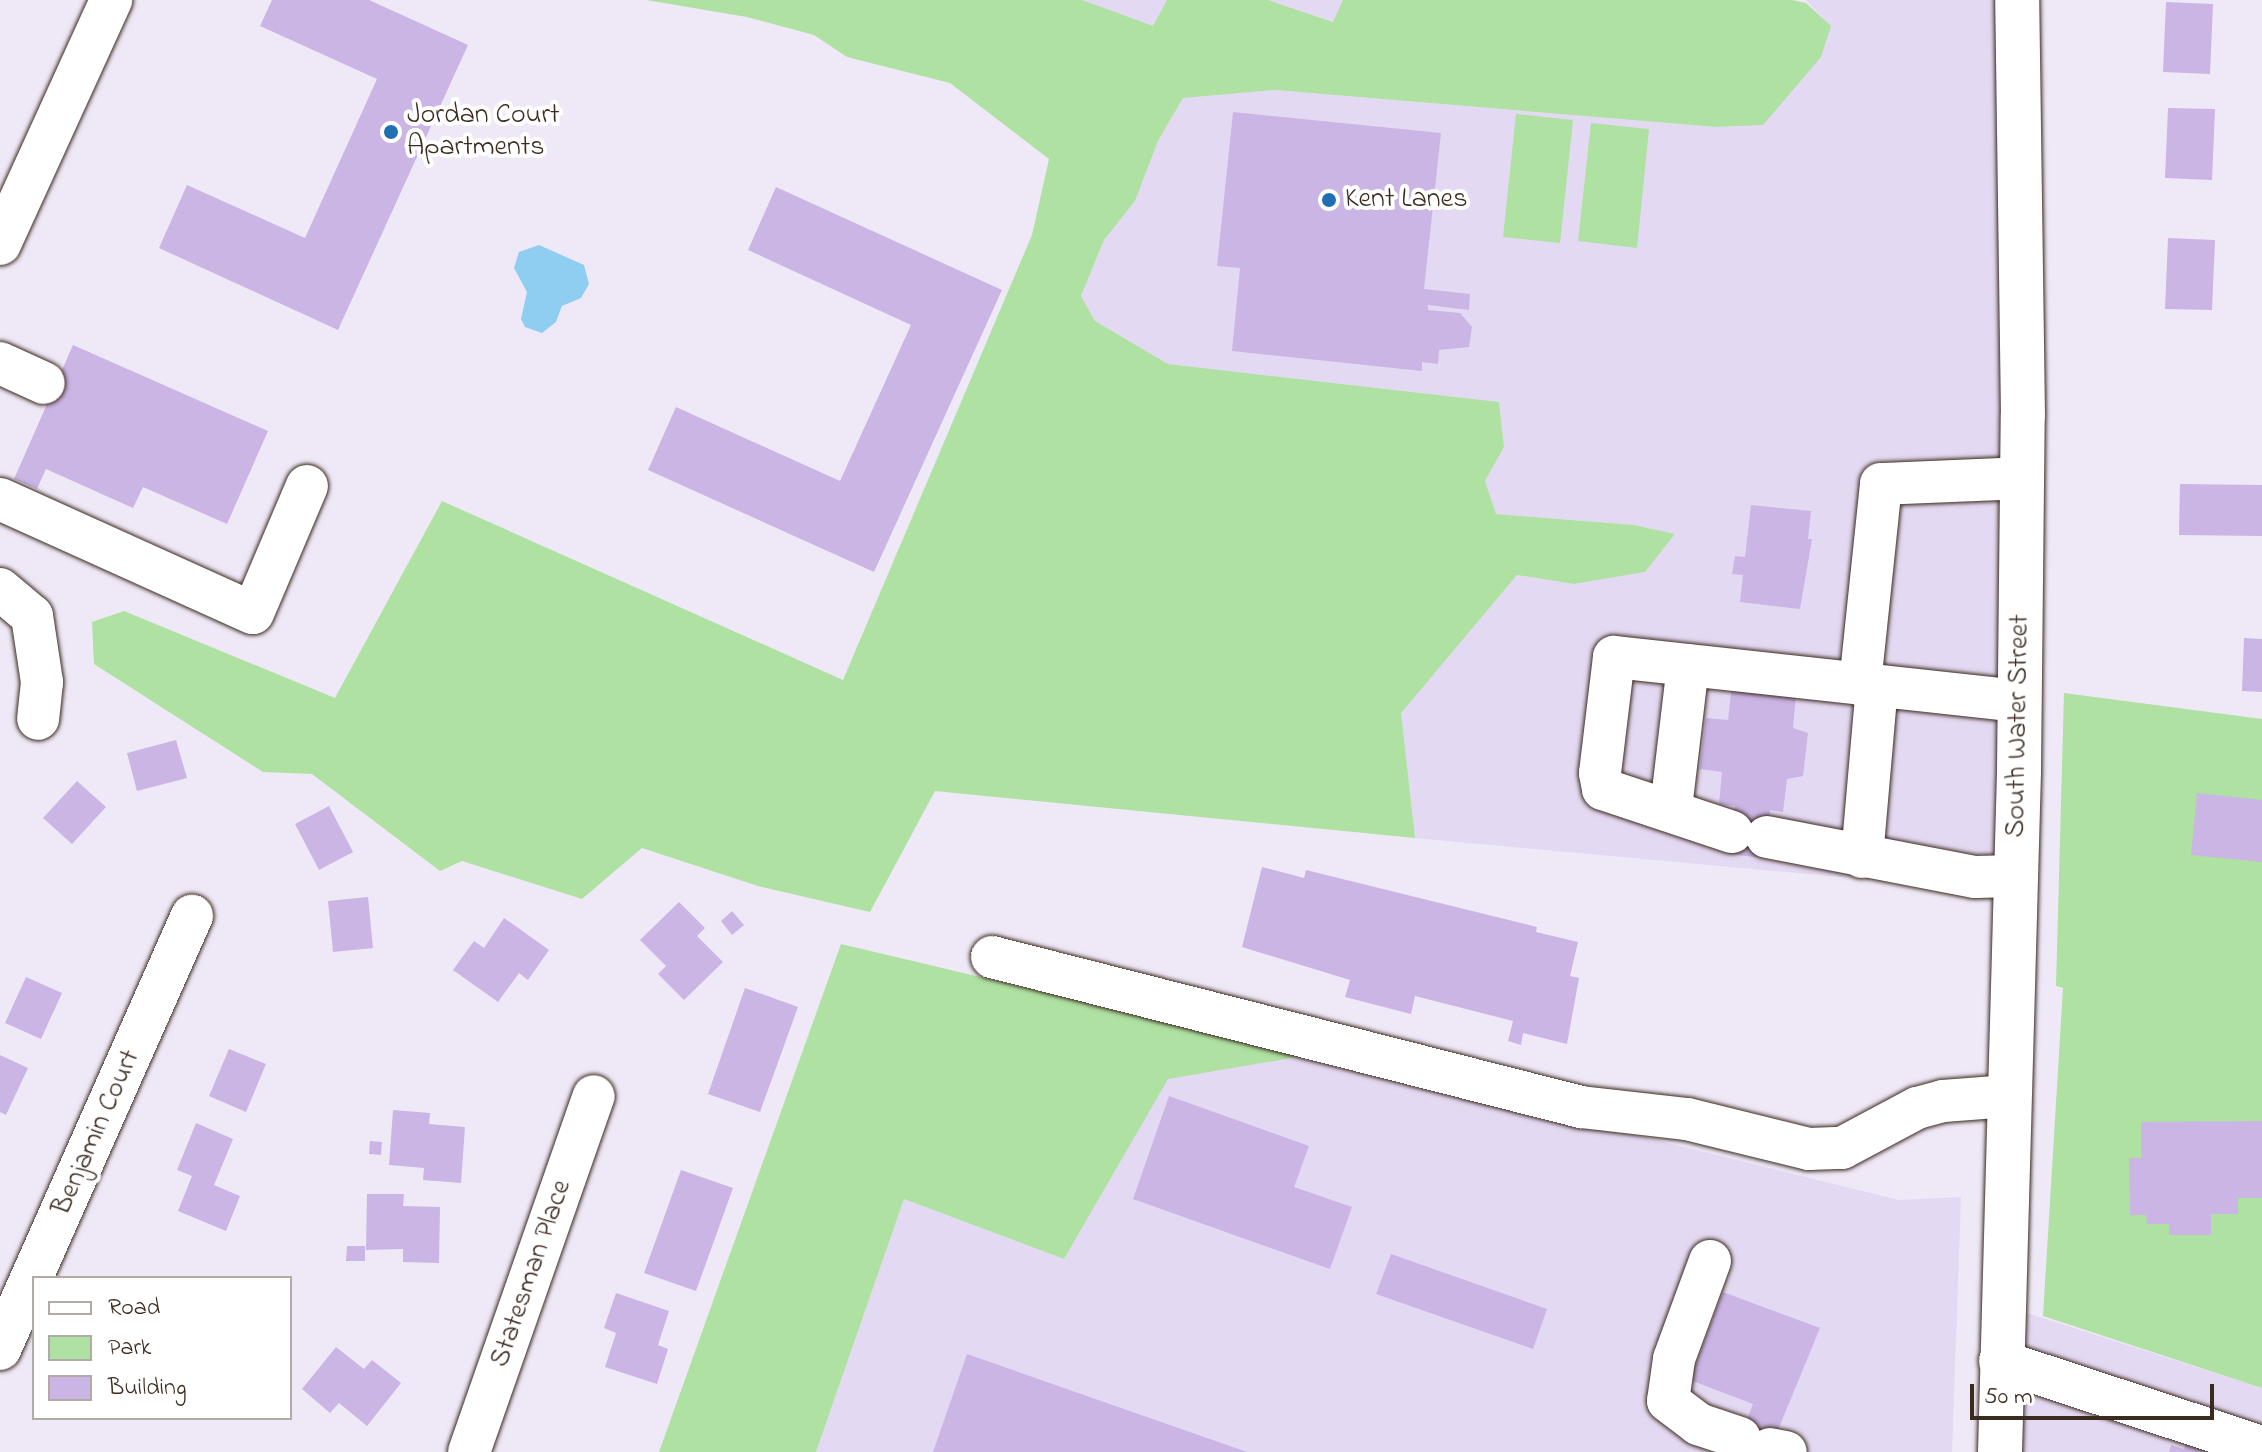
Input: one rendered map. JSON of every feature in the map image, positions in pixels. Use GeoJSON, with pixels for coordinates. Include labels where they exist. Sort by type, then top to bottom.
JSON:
{"type":"FeatureCollection","features":[{"type":"Feature","properties":{"kind":"main road","name":"South Water Street"},"geometry":{"type":"LineString","coordinates":[[2000,1452],[2000,1361],[2020,701],[2022,478],[2017,0]]}},
{"type":"Feature","properties":{"kind":"street"},"geometry":{"type":"LineString","coordinates":[[2,236],[111,0]]}},
{"type":"Feature","properties":{"kind":"street"},"geometry":{"type":"LineString","coordinates":[[0,363],[44,383]]}},
{"type":"Feature","properties":{"kind":"street"},"geometry":{"type":"LineString","coordinates":[[1862,857],[1881,484],[2022,478]]}},
{"type":"Feature","properties":{"kind":"street"},"geometry":{"type":"LineString","coordinates":[[0,499],[253,613],[307,486]]}},
{"type":"Feature","properties":{"kind":"street"},"geometry":{"type":"LineString","coordinates":[[0,589],[32,616],[42,682],[38,719]]}},
{"type":"Feature","properties":{"kind":"street"},"geometry":{"type":"LineString","coordinates":[[2015,876],[1975,877],[1750,834],[1603,789],[1600,773],[1614,657],[2020,701]]}},
{"type":"Feature","properties":{"kind":"street"},"geometry":{"type":"LineString","coordinates":[[1671,808],[1688,665]]}},
{"type":"Feature","properties":{"kind":"street","name":"Benjamin Court"},"geometry":{"type":"LineString","coordinates":[[32,1276],[192,916]]}},
{"type":"Feature","properties":{"kind":"street"},"geometry":{"type":"LineString","coordinates":[[992,957],[1581,1107],[1687,1119],[1809,1149],[1842,1148],[1943,1101],[2009,1096]]}},
{"type":"Feature","properties":{"kind":"street","name":"Statesman Place"},"geometry":{"type":"LineString","coordinates":[[469,1452],[594,1096]]}},
{"type":"Feature","properties":{"kind":"street"},"geometry":{"type":"LineString","coordinates":[[1710,1261],[1674,1359],[1668,1401],[1698,1424],[1766,1446]]}},
{"type":"Feature","properties":{"kind":"street","name":"Benjamin Court"},"geometry":{"type":"LineString","coordinates":[[0,1349],[32,1277]]}},
{"type":"Feature","properties":{"kind":"street"},"geometry":{"type":"LineString","coordinates":[[2000,1361],[2262,1447]]}},
{"type":"Feature","properties":{"kind":"shaded area"},"geometry":{"type":"Polygon","coordinates":[[[1079,0],[1167,0],[1153,27],[1079,0]]]}},
{"type":"Feature","properties":{"kind":"shaded area"},"geometry":{"type":"Polygon","coordinates":[[[1268,0],[1343,0],[1334,22],[1268,0]]]}},
{"type":"Feature","properties":{"kind":"shaded area"},"geometry":{"type":"Polygon","coordinates":[[[1806,0],[2017,0],[2015,893],[1415,838],[1400,713],[1517,575],[1574,584],[1645,572],[1675,534],[1634,525],[1496,514],[1485,481],[1504,447],[1499,402],[1168,364],[1095,321],[1081,296],[1104,240],[1135,201],[1158,141],[1183,98],[1275,90],[1716,127],[1763,125],[1831,27],[1806,0]]]}},
{"type":"Feature","properties":{"kind":"shaded area"},"geometry":{"type":"Polygon","coordinates":[[[1309,1055],[1899,1200],[1961,1197],[1952,1452],[816,1452],[904,1199],[1064,1259],[1168,1078],[1309,1055]]]}},
{"type":"Feature","properties":{"kind":"shaded area"},"geometry":{"type":"Polygon","coordinates":[[[2002,1305],[2262,1388],[2262,1452],[2000,1452],[2002,1305]]]}},
{"type":"Feature","properties":{"kind":"green space"},"geometry":{"type":"Polygon","coordinates":[[[646,0],[1082,0],[1153,26],[1167,0],[1268,0],[1333,22],[1343,0],[1792,0],[1806,3],[1831,26],[1821,57],[1763,125],[1716,127],[1275,90],[1183,98],[1158,141],[1135,201],[1104,240],[1081,296],[1095,321],[1168,364],[1499,402],[1504,447],[1485,481],[1496,514],[1634,525],[1675,534],[1645,572],[1574,584],[1517,575],[1401,713],[1415,838],[935,791],[870,912],[758,886],[642,848],[582,899],[462,861],[440,871],[312,774],[263,772],[94,664],[92,622],[124,611],[335,698],[442,501],[843,680],[1032,235],[1049,159],[950,83],[847,57],[814,35],[747,17],[646,0]]]}},
{"type":"Feature","properties":{"kind":"green space"},"geometry":{"type":"Polygon","coordinates":[[[1516,114],[1573,120],[1560,243],[1503,237],[1516,114]]]}},
{"type":"Feature","properties":{"kind":"green space"},"geometry":{"type":"Polygon","coordinates":[[[1591,123],[1649,129],[1637,248],[1578,241],[1591,123]]]}},
{"type":"Feature","properties":{"kind":"green space"},"geometry":{"type":"Polygon","coordinates":[[[2064,693],[2262,719],[2262,1388],[2043,1316],[2063,988],[2056,986],[2064,693]]]}},
{"type":"Feature","properties":{"kind":"green space"},"geometry":{"type":"Polygon","coordinates":[[[841,944],[1309,1055],[1168,1079],[1064,1259],[904,1199],[816,1452],[659,1452],[841,944]]]}},
{"type":"Feature","properties":{"kind":"water"},"geometry":{"type":"Polygon","coordinates":[[[539,245],[584,265],[589,284],[581,298],[562,306],[556,322],[542,333],[525,327],[521,319],[527,292],[514,268],[519,252],[539,245]]]}},
{"type":"Feature","properties":{"kind":"building","name":"Jordan Court Apartments"},"geometry":{"type":"Polygon","coordinates":[[[272,0],[369,0],[468,45],[338,330],[159,248],[187,185],[305,238],[377,79],[260,26],[272,0]]]}},
{"type":"Feature","properties":{"kind":"building"},"geometry":{"type":"Polygon","coordinates":[[[2166,2],[2213,4],[2210,74],[2163,72],[2166,2]]]}},
{"type":"Feature","properties":{"kind":"building"},"geometry":{"type":"Polygon","coordinates":[[[2168,108],[2215,109],[2212,180],[2165,178],[2168,108]]]}},
{"type":"Feature","properties":{"kind":"building","name":"Kent Lanes"},"geometry":{"type":"Polygon","coordinates":[[[1233,112],[1441,133],[1424,289],[1470,294],[1469,310],[1428,305],[1428,310],[1460,313],[1472,327],[1469,347],[1439,350],[1438,364],[1422,362],[1422,371],[1232,351],[1240,268],[1217,266],[1233,112]]]}},
{"type":"Feature","properties":{"kind":"building"},"geometry":{"type":"Polygon","coordinates":[[[776,187],[1002,290],[874,572],[648,470],[676,407],[840,481],[911,325],[748,250],[776,187]]]}},
{"type":"Feature","properties":{"kind":"building"},"geometry":{"type":"Polygon","coordinates":[[[2168,238],[2215,240],[2212,310],[2165,309],[2168,238]]]}},
{"type":"Feature","properties":{"kind":"building"},"geometry":{"type":"Polygon","coordinates":[[[73,345],[268,431],[227,524],[143,487],[133,508],[46,469],[37,489],[14,479],[73,345]]]}},
{"type":"Feature","properties":{"kind":"building"},"geometry":{"type":"Polygon","coordinates":[[[2180,484],[2262,485],[2262,536],[2179,535],[2180,484]]]}},
{"type":"Feature","properties":{"kind":"building"},"geometry":{"type":"Polygon","coordinates":[[[1751,505],[1811,511],[1808,539],[1812,539],[1800,609],[1740,602],[1743,575],[1732,574],[1735,556],[1745,557],[1751,505]]]}},
{"type":"Feature","properties":{"kind":"building"},"geometry":{"type":"Polygon","coordinates":[[[2244,638],[2262,639],[2262,692],[2242,691],[2244,638]]]}},
{"type":"Feature","properties":{"kind":"building"},"geometry":{"type":"Polygon","coordinates":[[[1732,684],[1796,695],[1793,728],[1808,733],[1803,776],[1787,779],[1783,812],[1770,810],[1764,858],[1729,854],[1735,806],[1719,804],[1722,772],[1700,769],[1706,718],[1728,720],[1732,684]]]}},
{"type":"Feature","properties":{"kind":"building"},"geometry":{"type":"Polygon","coordinates":[[[176,740],[187,778],[137,791],[127,753],[176,740]]]}},
{"type":"Feature","properties":{"kind":"building"},"geometry":{"type":"Polygon","coordinates":[[[77,781],[106,807],[72,844],[43,818],[77,781]]]}},
{"type":"Feature","properties":{"kind":"building"},"geometry":{"type":"Polygon","coordinates":[[[2197,793],[2262,800],[2262,862],[2191,855],[2197,793]]]}},
{"type":"Feature","properties":{"kind":"building"},"geometry":{"type":"Polygon","coordinates":[[[329,806],[353,852],[319,870],[295,824],[329,806]]]}},
{"type":"Feature","properties":{"kind":"building"},"geometry":{"type":"Polygon","coordinates":[[[1262,867],[1304,878],[1306,870],[1537,927],[1536,932],[1578,942],[1570,976],[1579,978],[1567,1044],[1523,1033],[1521,1045],[1508,1041],[1513,1021],[1415,996],[1411,1014],[1345,997],[1350,980],[1242,947],[1262,867]]]}},
{"type":"Feature","properties":{"kind":"building"},"geometry":{"type":"Polygon","coordinates":[[[368,897],[373,948],[333,952],[328,901],[368,897]]]}},
{"type":"Feature","properties":{"kind":"building"},"geometry":{"type":"Polygon","coordinates":[[[679,902],[705,928],[697,936],[723,962],[684,1000],[658,974],[666,966],[640,940],[679,902]]]}},
{"type":"Feature","properties":{"kind":"building"},"geometry":{"type":"Polygon","coordinates":[[[732,911],[744,925],[732,935],[721,921],[732,911]]]}},
{"type":"Feature","properties":{"kind":"building"},"geometry":{"type":"Polygon","coordinates":[[[504,918],[549,950],[528,980],[519,973],[498,1002],[453,970],[474,941],[484,948],[504,918]]]}},
{"type":"Feature","properties":{"kind":"building"},"geometry":{"type":"Polygon","coordinates":[[[26,977],[62,993],[41,1039],[5,1023],[26,977]]]}},
{"type":"Feature","properties":{"kind":"building"},"geometry":{"type":"Polygon","coordinates":[[[745,988],[798,1007],[760,1112],[708,1094],[745,988]]]}},
{"type":"Feature","properties":{"kind":"building"},"geometry":{"type":"Polygon","coordinates":[[[229,1049],[266,1064],[246,1112],[209,1096],[229,1049]]]}},
{"type":"Feature","properties":{"kind":"building"},"geometry":{"type":"Polygon","coordinates":[[[0,1055],[28,1068],[6,1115],[0,1112],[0,1055]]]}},
{"type":"Feature","properties":{"kind":"building"},"geometry":{"type":"Polygon","coordinates":[[[1169,1096],[1309,1146],[1294,1187],[1352,1207],[1330,1269],[1133,1199],[1169,1096]]]}},
{"type":"Feature","properties":{"kind":"building"},"geometry":{"type":"Polygon","coordinates":[[[393,1110],[430,1113],[429,1124],[465,1127],[461,1183],[423,1180],[424,1168],[389,1165],[393,1110]]]}},
{"type":"Feature","properties":{"kind":"building"},"geometry":{"type":"Polygon","coordinates":[[[2262,1121],[2262,1198],[2238,1198],[2238,1214],[2211,1214],[2211,1235],[2169,1235],[2169,1224],[2147,1224],[2146,1215],[2130,1215],[2129,1158],[2141,1158],[2141,1122],[2262,1121]]]}},
{"type":"Feature","properties":{"kind":"building"},"geometry":{"type":"Polygon","coordinates":[[[196,1123],[233,1139],[214,1185],[240,1196],[226,1231],[178,1211],[192,1176],[177,1170],[196,1123]]]}},
{"type":"Feature","properties":{"kind":"building"},"geometry":{"type":"Polygon","coordinates":[[[370,1141],[382,1142],[381,1155],[369,1154],[370,1141]]]}},
{"type":"Feature","properties":{"kind":"building"},"geometry":{"type":"Polygon","coordinates":[[[681,1170],[733,1188],[696,1291],[644,1273],[681,1170]]]}},
{"type":"Feature","properties":{"kind":"building"},"geometry":{"type":"Polygon","coordinates":[[[367,1194],[404,1194],[403,1206],[440,1207],[439,1263],[403,1262],[403,1249],[366,1250],[367,1194]]]}},
{"type":"Feature","properties":{"kind":"building"},"geometry":{"type":"Polygon","coordinates":[[[347,1246],[365,1246],[365,1261],[346,1261],[347,1246]]]}},
{"type":"Feature","properties":{"kind":"building"},"geometry":{"type":"Polygon","coordinates":[[[1391,1254],[1547,1309],[1533,1349],[1376,1294],[1391,1254]]]}},
{"type":"Feature","properties":{"kind":"building"},"geometry":{"type":"Polygon","coordinates":[[[1723,1292],[1820,1328],[1769,1452],[1735,1452],[1753,1404],[1690,1380],[1723,1292]]]}},
{"type":"Feature","properties":{"kind":"building"},"geometry":{"type":"Polygon","coordinates":[[[616,1293],[669,1311],[658,1345],[668,1349],[657,1384],[605,1367],[616,1333],[604,1328],[616,1293]]]}},
{"type":"Feature","properties":{"kind":"building"},"geometry":{"type":"Polygon","coordinates":[[[336,1347],[364,1369],[372,1360],[401,1383],[367,1426],[339,1403],[330,1413],[302,1389],[336,1347]]]}},
{"type":"Feature","properties":{"kind":"building"},"geometry":{"type":"Polygon","coordinates":[[[967,1354],[1247,1452],[933,1452],[967,1354]]]}},
{"type":"Feature","properties":{"kind":"building"},"geometry":{"type":"Polygon","coordinates":[[[2188,1437],[2231,1452],[2169,1452],[2171,1445],[2184,1449],[2188,1437]]]}},
{"type":"Feature","properties":{"kind":"place","name":"Jordan Court Apartments"},"geometry":{"type":"Point","coordinates":[391,132]}},
{"type":"Feature","properties":{"kind":"place","name":"Kent Lanes"},"geometry":{"type":"Point","coordinates":[1329,200]}}]}
